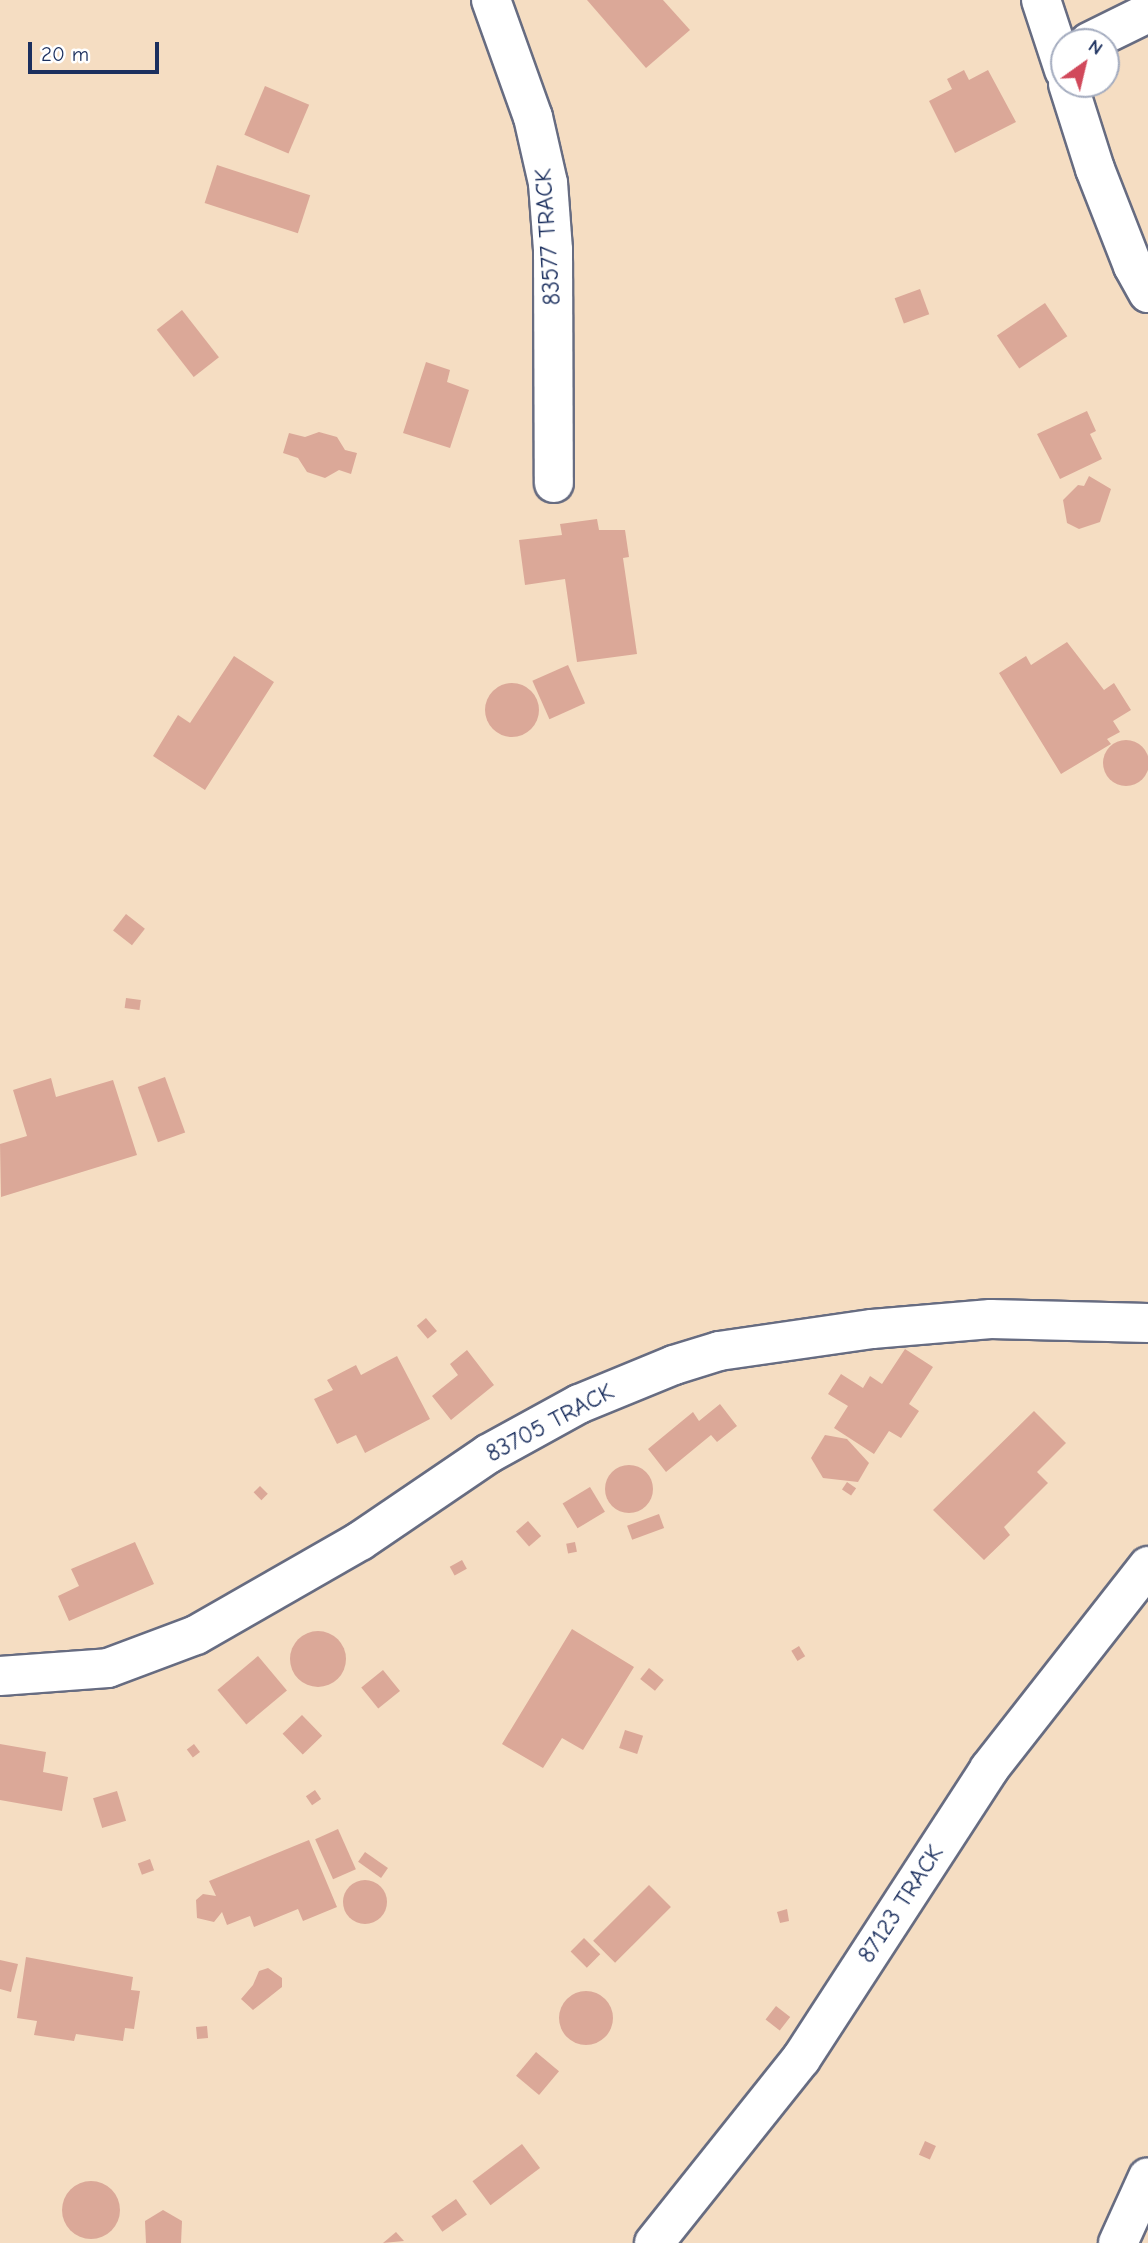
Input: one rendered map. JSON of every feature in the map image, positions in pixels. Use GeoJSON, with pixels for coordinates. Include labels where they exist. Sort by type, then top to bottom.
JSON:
{"type":"FeatureCollection","features":[{"type":"Feature","properties":{"kind":"street","name":"83577 TRACK"},"geometry":{"type":"LineString","coordinates":[[491,0],[533,117],[548,183],[554,250],[554,483]]}},
{"type":"Feature","properties":{"kind":"street"},"geometry":{"type":"LineString","coordinates":[[1041,0],[1054,28]]}},
{"type":"Feature","properties":{"kind":"street"},"geometry":{"type":"LineString","coordinates":[[1120,30],[1148,13]]}},
{"type":"Feature","properties":{"kind":"street"},"geometry":{"type":"LineString","coordinates":[[1078,98],[1095,169],[1133,266],[1148,293]]}},
{"type":"Feature","properties":{"kind":"street","name":"83705 TRACK"},"geometry":{"type":"LineString","coordinates":[[0,1676],[108,1668],[195,1635],[360,1541],[488,1454],[579,1404],[674,1365],[719,1351],[872,1329],[991,1319],[1148,1323]]}},
{"type":"Feature","properties":{"kind":"street","name":"87123 TRACK"},"geometry":{"type":"LineString","coordinates":[[654,2243],[801,2059],[989,1769],[1148,1566]]}},
{"type":"Feature","properties":{"kind":"street"},"geometry":{"type":"LineString","coordinates":[[1118,2243],[1148,2177]]}},
{"type":"Feature","properties":{"kind":"building"},"geometry":{"type":"Polygon","coordinates":[[[587,0],[663,0],[690,30],[646,68],[587,0]]]}},
{"type":"Feature","properties":{"kind":"building"},"geometry":{"type":"Polygon","coordinates":[[[964,70],[969,80],[988,70],[1016,122],[955,153],[929,101],[952,89],[947,79],[964,70]]]}},
{"type":"Feature","properties":{"kind":"building"},"geometry":{"type":"Polygon","coordinates":[[[265,86],[309,105],[288,154],[244,135],[265,86]]]}},
{"type":"Feature","properties":{"kind":"building"},"geometry":{"type":"Polygon","coordinates":[[[217,165],[310,195],[298,233],[205,203],[217,165]]]}},
{"type":"Feature","properties":{"kind":"building"},"geometry":{"type":"Polygon","coordinates":[[[920,289],[929,314],[904,324],[895,298],[920,289]]]}},
{"type":"Feature","properties":{"kind":"building"},"geometry":{"type":"Polygon","coordinates":[[[1045,303],[1067,336],[1019,369],[997,335],[1045,303]]]}},
{"type":"Feature","properties":{"kind":"building"},"geometry":{"type":"Polygon","coordinates":[[[182,310],[219,357],[194,377],[157,330],[182,310]]]}},
{"type":"Feature","properties":{"kind":"building"},"geometry":{"type":"Polygon","coordinates":[[[426,362],[450,370],[447,382],[469,390],[450,448],[403,433],[426,362]]]}},
{"type":"Feature","properties":{"kind":"building"},"geometry":{"type":"Polygon","coordinates":[[[1087,411],[1096,431],[1090,434],[1102,459],[1060,479],[1037,434],[1087,411]]]}},
{"type":"Feature","properties":{"kind":"building"},"geometry":{"type":"Polygon","coordinates":[[[319,432],[337,437],[345,450],[357,453],[351,474],[339,470],[325,478],[307,472],[298,458],[283,453],[289,433],[305,437],[319,432]]]}},
{"type":"Feature","properties":{"kind":"building"},"geometry":{"type":"Polygon","coordinates":[[[1089,476],[1111,489],[1100,522],[1079,529],[1067,523],[1063,500],[1078,485],[1084,486],[1089,476]]]}},
{"type":"Feature","properties":{"kind":"building"},"geometry":{"type":"Polygon","coordinates":[[[597,519],[599,530],[625,530],[629,557],[623,558],[637,654],[577,662],[565,579],[525,585],[519,540],[562,535],[560,524],[597,519]]]}},
{"type":"Feature","properties":{"kind":"building"},"geometry":{"type":"Polygon","coordinates":[[[1067,642],[1104,690],[1114,683],[1131,710],[1113,721],[1120,732],[1107,739],[1111,744],[1061,774],[999,673],[1026,656],[1031,665],[1067,642]]]}},
{"type":"Feature","properties":{"kind":"building"},"geometry":{"type":"Polygon","coordinates":[[[234,656],[274,682],[205,790],[153,756],[178,715],[190,723],[234,656]]]}},
{"type":"Feature","properties":{"kind":"building"},"geometry":{"type":"Polygon","coordinates":[[[568,665],[585,703],[549,719],[532,681],[568,665]]]}},
{"type":"Feature","properties":{"kind":"building"},"geometry":{"type":"Polygon","coordinates":[[[512,683],[531,691],[539,710],[531,729],[512,737],[493,729],[485,710],[493,691],[512,683]]]}},
{"type":"Feature","properties":{"kind":"building"},"geometry":{"type":"Polygon","coordinates":[[[1126,740],[1142,747],[1149,763],[1142,779],[1126,786],[1110,779],[1103,763],[1110,747],[1126,740]]]}},
{"type":"Feature","properties":{"kind":"building"},"geometry":{"type":"Polygon","coordinates":[[[126,914],[145,929],[132,945],[113,931],[126,914]]]}},
{"type":"Feature","properties":{"kind":"building"},"geometry":{"type":"Polygon","coordinates":[[[126,998],[141,1000],[139,1010],[125,1008],[126,998]]]}},
{"type":"Feature","properties":{"kind":"building"},"geometry":{"type":"Polygon","coordinates":[[[165,1077],[185,1132],[158,1142],[138,1087],[165,1077]]]}},
{"type":"Feature","properties":{"kind":"building"},"geometry":{"type":"Polygon","coordinates":[[[51,1078],[56,1097],[113,1080],[137,1155],[1,1197],[0,1144],[27,1136],[13,1090],[51,1078]]]}},
{"type":"Feature","properties":{"kind":"building"},"geometry":{"type":"Polygon","coordinates":[[[426,1318],[437,1331],[428,1339],[417,1326],[426,1318]]]}},
{"type":"Feature","properties":{"kind":"building"},"geometry":{"type":"Polygon","coordinates":[[[905,1349],[933,1367],[909,1404],[919,1411],[901,1438],[889,1431],[874,1454],[834,1428],[848,1406],[828,1394],[841,1374],[863,1388],[870,1376],[882,1384],[905,1349]]]}},
{"type":"Feature","properties":{"kind":"building"},"geometry":{"type":"Polygon","coordinates":[[[467,1350],[494,1385],[451,1420],[432,1396],[458,1375],[450,1364],[467,1350]]]}},
{"type":"Feature","properties":{"kind":"building"},"geometry":{"type":"Polygon","coordinates":[[[397,1356],[430,1419],[365,1453],[356,1435],[337,1444],[314,1399],[333,1390],[327,1380],[356,1365],[361,1375],[397,1356]]]}},
{"type":"Feature","properties":{"kind":"building"},"geometry":{"type":"Polygon","coordinates":[[[720,1404],[737,1426],[717,1442],[711,1435],[666,1472],[648,1449],[693,1412],[699,1421],[720,1404]]]}},
{"type":"Feature","properties":{"kind":"building"},"geometry":{"type":"Polygon","coordinates":[[[1034,1411],[1066,1443],[1037,1472],[1048,1483],[1004,1527],[1010,1535],[984,1560],[933,1510],[1034,1411]]]}},
{"type":"Feature","properties":{"kind":"building"},"geometry":{"type":"Polygon","coordinates":[[[825,1435],[847,1439],[869,1463],[858,1482],[823,1478],[811,1458],[825,1435]]]}},
{"type":"Feature","properties":{"kind":"building"},"geometry":{"type":"Polygon","coordinates":[[[629,1465],[646,1472],[653,1489],[646,1506],[629,1513],[612,1506],[605,1489],[612,1472],[629,1465]]]}},
{"type":"Feature","properties":{"kind":"building"},"geometry":{"type":"Polygon","coordinates":[[[847,1482],[856,1488],[851,1496],[842,1489],[847,1482]]]}},
{"type":"Feature","properties":{"kind":"building"},"geometry":{"type":"Polygon","coordinates":[[[260,1486],[268,1494],[261,1500],[254,1492],[260,1486]]]}},
{"type":"Feature","properties":{"kind":"building"},"geometry":{"type":"Polygon","coordinates":[[[590,1487],[605,1512],[578,1528],[563,1503],[590,1487]]]}},
{"type":"Feature","properties":{"kind":"building"},"geometry":{"type":"Polygon","coordinates":[[[659,1514],[664,1528],[632,1540],[627,1526],[659,1514]]]}},
{"type":"Feature","properties":{"kind":"building"},"geometry":{"type":"Polygon","coordinates":[[[528,1521],[541,1536],[529,1547],[516,1531],[528,1521]]]}},
{"type":"Feature","properties":{"kind":"building"},"geometry":{"type":"Polygon","coordinates":[[[135,1542],[154,1584],[69,1621],[58,1596],[79,1586],[71,1569],[135,1542]]]}},
{"type":"Feature","properties":{"kind":"building"},"geometry":{"type":"Polygon","coordinates":[[[575,1542],[577,1552],[568,1554],[566,1544],[575,1542]]]}},
{"type":"Feature","properties":{"kind":"building"},"geometry":{"type":"Polygon","coordinates":[[[462,1560],[467,1569],[455,1576],[450,1567],[462,1560]]]}},
{"type":"Feature","properties":{"kind":"building"},"geometry":{"type":"Polygon","coordinates":[[[572,1629],[634,1667],[583,1750],[562,1738],[543,1768],[502,1744],[572,1629]]]}},
{"type":"Feature","properties":{"kind":"building"},"geometry":{"type":"Polygon","coordinates":[[[312,1631],[324,1631],[334,1635],[342,1643],[346,1659],[342,1675],[334,1683],[324,1687],[312,1687],[302,1683],[294,1675],[290,1665],[290,1653],[294,1643],[302,1635],[312,1631]]]}},
{"type":"Feature","properties":{"kind":"building"},"geometry":{"type":"Polygon","coordinates":[[[799,1646],[805,1656],[797,1661],[791,1651],[799,1646]]]}},
{"type":"Feature","properties":{"kind":"building"},"geometry":{"type":"Polygon","coordinates":[[[258,1656],[287,1690],[246,1725],[217,1690],[258,1656]]]}},
{"type":"Feature","properties":{"kind":"building"},"geometry":{"type":"Polygon","coordinates":[[[649,1668],[664,1680],[655,1691],[640,1679],[649,1668]]]}},
{"type":"Feature","properties":{"kind":"building"},"geometry":{"type":"Polygon","coordinates":[[[383,1670],[400,1691],[378,1709],[361,1688],[383,1670]]]}},
{"type":"Feature","properties":{"kind":"building"},"geometry":{"type":"Polygon","coordinates":[[[302,1715],[322,1736],[303,1755],[283,1734],[302,1715]]]}},
{"type":"Feature","properties":{"kind":"building"},"geometry":{"type":"Polygon","coordinates":[[[625,1730],[643,1736],[637,1754],[619,1748],[625,1730]]]}},
{"type":"Feature","properties":{"kind":"building"},"geometry":{"type":"Polygon","coordinates":[[[0,1744],[46,1752],[43,1772],[68,1777],[62,1811],[0,1800],[0,1744]]]}},
{"type":"Feature","properties":{"kind":"building"},"geometry":{"type":"Polygon","coordinates":[[[194,1744],[200,1752],[193,1757],[187,1749],[194,1744]]]}},
{"type":"Feature","properties":{"kind":"building"},"geometry":{"type":"Polygon","coordinates":[[[315,1790],[321,1799],[312,1805],[306,1796],[315,1790]]]}},
{"type":"Feature","properties":{"kind":"building"},"geometry":{"type":"Polygon","coordinates":[[[117,1791],[126,1821],[102,1828],[93,1798],[117,1791]]]}},
{"type":"Feature","properties":{"kind":"building"},"geometry":{"type":"Polygon","coordinates":[[[338,1829],[356,1869],[333,1879],[315,1839],[338,1829]]]}},
{"type":"Feature","properties":{"kind":"building"},"geometry":{"type":"Polygon","coordinates":[[[309,1840],[337,1907],[303,1921],[298,1909],[254,1927],[250,1916],[227,1925],[222,1912],[214,1922],[197,1918],[196,1900],[203,1894],[216,1896],[209,1881],[309,1840]]]}},
{"type":"Feature","properties":{"kind":"building"},"geometry":{"type":"Polygon","coordinates":[[[365,1852],[388,1868],[381,1878],[358,1862],[365,1852]]]}},
{"type":"Feature","properties":{"kind":"building"},"geometry":{"type":"Polygon","coordinates":[[[150,1859],[154,1870],[142,1875],[138,1863],[150,1859]]]}},
{"type":"Feature","properties":{"kind":"building"},"geometry":{"type":"Polygon","coordinates":[[[365,1880],[381,1886],[387,1902],[381,1918],[365,1924],[349,1918],[343,1902],[349,1886],[365,1880]]]}},
{"type":"Feature","properties":{"kind":"building"},"geometry":{"type":"Polygon","coordinates":[[[649,1885],[671,1907],[615,1963],[593,1941],[649,1885]]]}},
{"type":"Feature","properties":{"kind":"building"},"geometry":{"type":"Polygon","coordinates":[[[787,1909],[789,1921],[780,1923],[777,1912],[787,1909]]]}},
{"type":"Feature","properties":{"kind":"building"},"geometry":{"type":"Polygon","coordinates":[[[584,1938],[600,1954],[587,1968],[571,1951],[584,1938]]]}},
{"type":"Feature","properties":{"kind":"building"},"geometry":{"type":"Polygon","coordinates":[[[26,1957],[133,1977],[131,1990],[140,1991],[134,2029],[125,2028],[123,2041],[76,2034],[74,2041],[34,2035],[37,2021],[17,2018],[26,1957]]]}},
{"type":"Feature","properties":{"kind":"building"},"geometry":{"type":"Polygon","coordinates":[[[0,1960],[18,1964],[11,1992],[0,1989],[0,1960]]]}},
{"type":"Feature","properties":{"kind":"building"},"geometry":{"type":"Polygon","coordinates":[[[268,1968],[282,1978],[282,1987],[253,2010],[241,1999],[253,1985],[259,1971],[268,1968]]]}},
{"type":"Feature","properties":{"kind":"building"},"geometry":{"type":"Polygon","coordinates":[[[591,1991],[601,1995],[609,2003],[613,2018],[609,2033],[601,2041],[581,2045],[571,2041],[563,2033],[559,2013],[563,2003],[571,1995],[591,1991]]]}},
{"type":"Feature","properties":{"kind":"building"},"geometry":{"type":"Polygon","coordinates":[[[776,2006],[790,2017],[780,2030],[766,2019],[776,2006]]]}},
{"type":"Feature","properties":{"kind":"building"},"geometry":{"type":"Polygon","coordinates":[[[207,2026],[208,2038],[197,2039],[196,2027],[207,2026]]]}},
{"type":"Feature","properties":{"kind":"building"},"geometry":{"type":"Polygon","coordinates":[[[536,2052],[559,2071],[539,2095],[516,2076],[536,2052]]]}},
{"type":"Feature","properties":{"kind":"building"},"geometry":{"type":"Polygon","coordinates":[[[925,2141],[936,2146],[930,2160],[919,2155],[925,2141]]]}},
{"type":"Feature","properties":{"kind":"building"},"geometry":{"type":"Polygon","coordinates":[[[522,2144],[540,2168],[491,2205],[472,2181],[522,2144]]]}},
{"type":"Feature","properties":{"kind":"building"},"geometry":{"type":"Polygon","coordinates":[[[85,2181],[97,2181],[112,2189],[120,2204],[120,2216],[112,2231],[97,2239],[85,2239],[70,2231],[62,2216],[62,2204],[70,2189],[85,2181]]]}},
{"type":"Feature","properties":{"kind":"building"},"geometry":{"type":"Polygon","coordinates":[[[456,2199],[467,2215],[442,2232],[431,2216],[456,2199]]]}},
{"type":"Feature","properties":{"kind":"building"},"geometry":{"type":"Polygon","coordinates":[[[163,2210],[182,2221],[181,2243],[146,2243],[145,2221],[163,2210]]]}},
{"type":"Feature","properties":{"kind":"building"},"geometry":{"type":"Polygon","coordinates":[[[396,2232],[404,2241],[383,2243],[396,2232]]]}}]}
